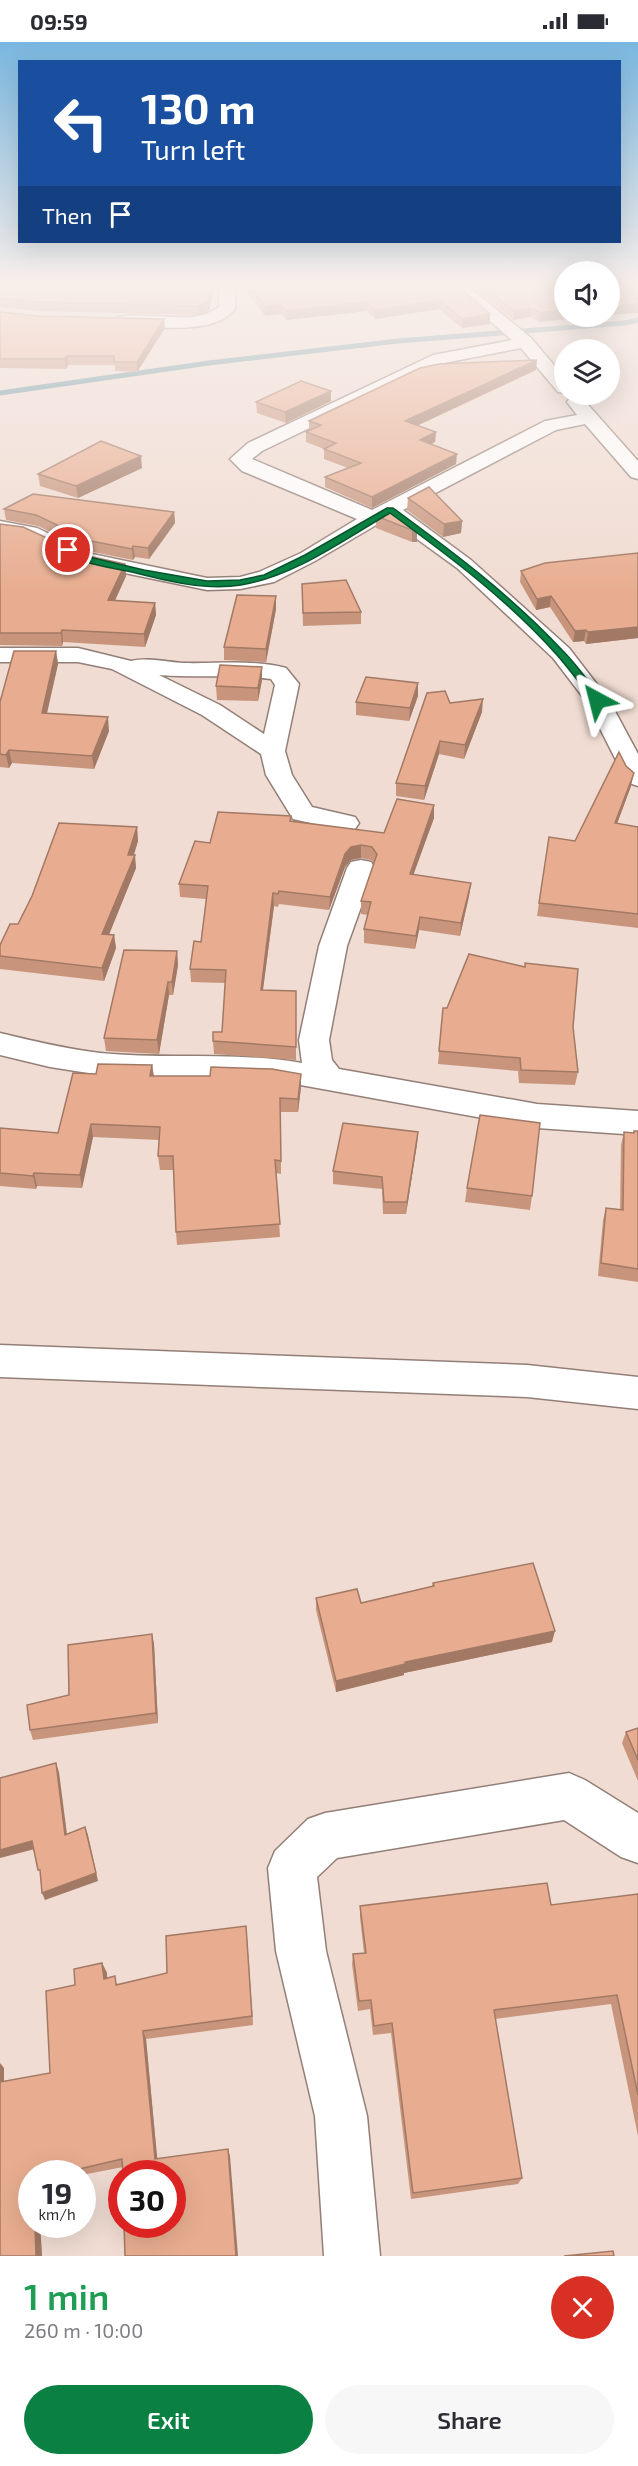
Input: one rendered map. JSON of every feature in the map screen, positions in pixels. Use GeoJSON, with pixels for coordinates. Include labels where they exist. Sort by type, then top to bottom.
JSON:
{"type":"FeatureCollection","features":[{"type":"Feature","properties":{"kind":"street"},"geometry":{"type":"LineString","coordinates":[[386,384],[255,447],[240,459],[249,467],[382,514],[464,564],[561,653],[597,700],[638,778]]}},
{"type":"Feature","properties":{"kind":"street"},"geometry":{"type":"LineString","coordinates":[[579,405],[638,473]]}},
{"type":"Feature","properties":{"kind":"street"},"geometry":{"type":"LineString","coordinates":[[0,527],[30,532],[86,559],[207,584],[240,583],[267,577],[308,557],[382,514],[551,425],[590,418]]}},
{"type":"Feature","properties":{"kind":"street"},"geometry":{"type":"LineString","coordinates":[[617,449],[638,446]]}},
{"type":"Feature","properties":{"kind":"street"},"geometry":{"type":"LineString","coordinates":[[0,656],[78,656],[119,664],[182,670],[248,669],[278,673],[287,684],[273,751],[279,775],[302,813],[346,823]]}},
{"type":"Feature","properties":{"kind":"street"},"geometry":{"type":"LineString","coordinates":[[119,664],[211,710],[273,751]]}},
{"type":"Feature","properties":{"kind":"street"},"geometry":{"type":"LineString","coordinates":[[329,1078],[316,1062],[314,1040],[333,946],[361,868]]}},
{"type":"Feature","properties":{"kind":"street"},"geometry":{"type":"LineString","coordinates":[[0,1044],[50,1056],[101,1064],[273,1069],[537,1116],[638,1123]]}},
{"type":"Feature","properties":{"kind":"street"},"geometry":{"type":"LineString","coordinates":[[0,1361],[527,1381],[638,1393]]}},
{"type":"Feature","properties":{"kind":"street"},"geometry":{"type":"LineString","coordinates":[[352,2256],[341,2116],[301,1951],[292,1868],[325,1836],[569,1796],[638,1840]]}},
{"type":"Feature","properties":{"kind":"building"},"geometry":{"type":"Polygon","coordinates":[[[294,384],[311,384],[331,391],[285,412],[256,402],[294,384]]]}},
{"type":"Feature","properties":{"kind":"building"},"geometry":{"type":"Polygon","coordinates":[[[386,384],[484,384],[405,421],[436,432],[420,440],[457,454],[372,497],[325,477],[361,463],[324,449],[336,443],[306,432],[321,425],[309,421],[386,384]]]}},
{"type":"Feature","properties":{"kind":"building"},"geometry":{"type":"Polygon","coordinates":[[[101,441],[141,456],[76,486],[38,474],[101,441]]]}},
{"type":"Feature","properties":{"kind":"building"},"geometry":{"type":"Polygon","coordinates":[[[429,487],[462,521],[444,524],[408,498],[429,487]]]}},
{"type":"Feature","properties":{"kind":"building"},"geometry":{"type":"Polygon","coordinates":[[[33,494],[174,512],[148,548],[133,546],[132,549],[91,541],[36,515],[4,509],[33,494]]]}},
{"type":"Feature","properties":{"kind":"building"},"geometry":{"type":"Polygon","coordinates":[[[388,508],[417,529],[412,530],[376,516],[388,508]]]}},
{"type":"Feature","properties":{"kind":"building"},"geometry":{"type":"Polygon","coordinates":[[[0,524],[23,527],[84,555],[125,564],[108,600],[155,603],[144,634],[62,630],[61,633],[0,633],[0,524]]]}},
{"type":"Feature","properties":{"kind":"building"},"geometry":{"type":"Polygon","coordinates":[[[638,553],[638,627],[588,632],[586,630],[575,631],[551,596],[537,599],[521,571],[545,563],[638,553]]]}},
{"type":"Feature","properties":{"kind":"building"},"geometry":{"type":"Polygon","coordinates":[[[346,580],[361,612],[303,613],[302,584],[346,580]]]}},
{"type":"Feature","properties":{"kind":"building"},"geometry":{"type":"Polygon","coordinates":[[[237,595],[276,596],[266,649],[224,647],[237,595]]]}},
{"type":"Feature","properties":{"kind":"building"},"geometry":{"type":"Polygon","coordinates":[[[14,651],[56,651],[42,713],[108,717],[92,756],[9,750],[6,755],[0,754],[0,702],[14,651]]]}},
{"type":"Feature","properties":{"kind":"building"},"geometry":{"type":"Polygon","coordinates":[[[220,665],[262,667],[258,688],[216,686],[220,665]]]}},
{"type":"Feature","properties":{"kind":"building"},"geometry":{"type":"Polygon","coordinates":[[[366,677],[418,683],[410,708],[356,702],[366,677]]]}},
{"type":"Feature","properties":{"kind":"building"},"geometry":{"type":"Polygon","coordinates":[[[445,691],[450,703],[483,699],[465,745],[440,741],[425,786],[396,783],[427,693],[445,691]]]}},
{"type":"Feature","properties":{"kind":"building"},"geometry":{"type":"Polygon","coordinates":[[[619,752],[626,766],[634,773],[615,823],[638,827],[638,914],[539,903],[549,837],[575,841],[619,752]]]}},
{"type":"Feature","properties":{"kind":"building"},"geometry":{"type":"Polygon","coordinates":[[[397,799],[434,805],[410,874],[471,883],[461,923],[420,917],[416,936],[364,929],[371,902],[361,901],[377,854],[372,847],[361,845],[351,847],[345,854],[330,897],[279,891],[278,894],[273,893],[261,990],[296,991],[296,1047],[213,1041],[213,1032],[222,1032],[226,970],[190,969],[194,941],[201,942],[208,886],[179,884],[195,841],[210,843],[218,812],[291,816],[290,821],[384,833],[397,799]]]}},
{"type":"Feature","properties":{"kind":"building"},"geometry":{"type":"Polygon","coordinates":[[[59,823],[137,827],[128,855],[135,855],[102,934],[114,935],[102,968],[0,956],[0,945],[10,924],[18,924],[32,896],[59,823]]]}},
{"type":"Feature","properties":{"kind":"building"},"geometry":{"type":"Polygon","coordinates":[[[124,950],[177,951],[172,982],[168,982],[157,1040],[104,1038],[124,950]]]}},
{"type":"Feature","properties":{"kind":"building"},"geometry":{"type":"Polygon","coordinates":[[[469,954],[525,967],[525,963],[578,969],[573,1027],[578,1072],[521,1070],[520,1058],[439,1051],[443,1008],[447,1008],[469,954]]]}},
{"type":"Feature","properties":{"kind":"building"},"geometry":{"type":"Polygon","coordinates":[[[98,1064],[152,1065],[150,1076],[210,1076],[211,1067],[272,1069],[301,1074],[298,1099],[280,1098],[281,1161],[275,1160],[280,1224],[176,1232],[173,1156],[158,1156],[160,1127],[91,1124],[80,1175],[34,1173],[33,1176],[0,1173],[0,1128],[58,1133],[73,1073],[96,1074],[98,1064]]]}},
{"type":"Feature","properties":{"kind":"building"},"geometry":{"type":"Polygon","coordinates":[[[480,1115],[540,1123],[532,1196],[467,1188],[480,1115]]]}},
{"type":"Feature","properties":{"kind":"building"},"geometry":{"type":"Polygon","coordinates":[[[343,1123],[418,1132],[407,1202],[384,1202],[382,1177],[333,1171],[343,1123]]]}},
{"type":"Feature","properties":{"kind":"building"},"geometry":{"type":"Polygon","coordinates":[[[638,1131],[638,1269],[601,1263],[606,1208],[623,1210],[624,1132],[634,1133],[638,1131]]]}},
{"type":"Feature","properties":{"kind":"building"},"geometry":{"type":"Polygon","coordinates":[[[533,1563],[555,1631],[405,1662],[405,1664],[336,1681],[316,1598],[357,1589],[361,1603],[434,1586],[433,1583],[533,1563]]]}},
{"type":"Feature","properties":{"kind":"building"},"geometry":{"type":"Polygon","coordinates":[[[152,1634],[156,1713],[30,1730],[27,1705],[69,1695],[68,1645],[152,1634]]]}},
{"type":"Feature","properties":{"kind":"building"},"geometry":{"type":"Polygon","coordinates":[[[638,1728],[638,1760],[626,1732],[638,1728]]]}},
{"type":"Feature","properties":{"kind":"building"},"geometry":{"type":"Polygon","coordinates":[[[56,1763],[65,1835],[85,1827],[96,1873],[42,1893],[40,1870],[38,1870],[32,1841],[0,1850],[0,1778],[56,1763]]]}},
{"type":"Feature","properties":{"kind":"building"},"geometry":{"type":"Polygon","coordinates":[[[547,1883],[551,1905],[638,1894],[638,2095],[617,1995],[494,2010],[522,2178],[413,2193],[392,2023],[374,2026],[371,2000],[359,2001],[353,1954],[366,1953],[360,1906],[547,1883]]]}},
{"type":"Feature","properties":{"kind":"building"},"geometry":{"type":"Polygon","coordinates":[[[246,1926],[252,2016],[143,2031],[155,2159],[228,2149],[236,2256],[125,2256],[124,2238],[186,2238],[186,2160],[122,2159],[108,2160],[108,2162],[96,2165],[96,2160],[18,2160],[18,2238],[35,2238],[36,2256],[0,2256],[0,2082],[50,2073],[46,1991],[75,1985],[74,1969],[102,1963],[104,1979],[115,1976],[116,1985],[167,1973],[166,1936],[246,1926]]]}},
{"type":"Feature","properties":{"kind":"building"},"geometry":{"type":"Polygon","coordinates":[[[613,2251],[614,2256],[564,2256],[613,2251]]]}},
{"type":"Feature","properties":{"kind":"waterway"},"geometry":{"type":"LineString","coordinates":[[0,393],[60,384]]}},
{"type":"Feature","properties":{"kind":"route"},"geometry":{"type":"LineString","coordinates":[[68,550],[86,559],[144,573],[207,584],[240,583],[267,577],[308,557],[390,510],[464,564],[503,597],[561,653],[597,700]]}}]}
